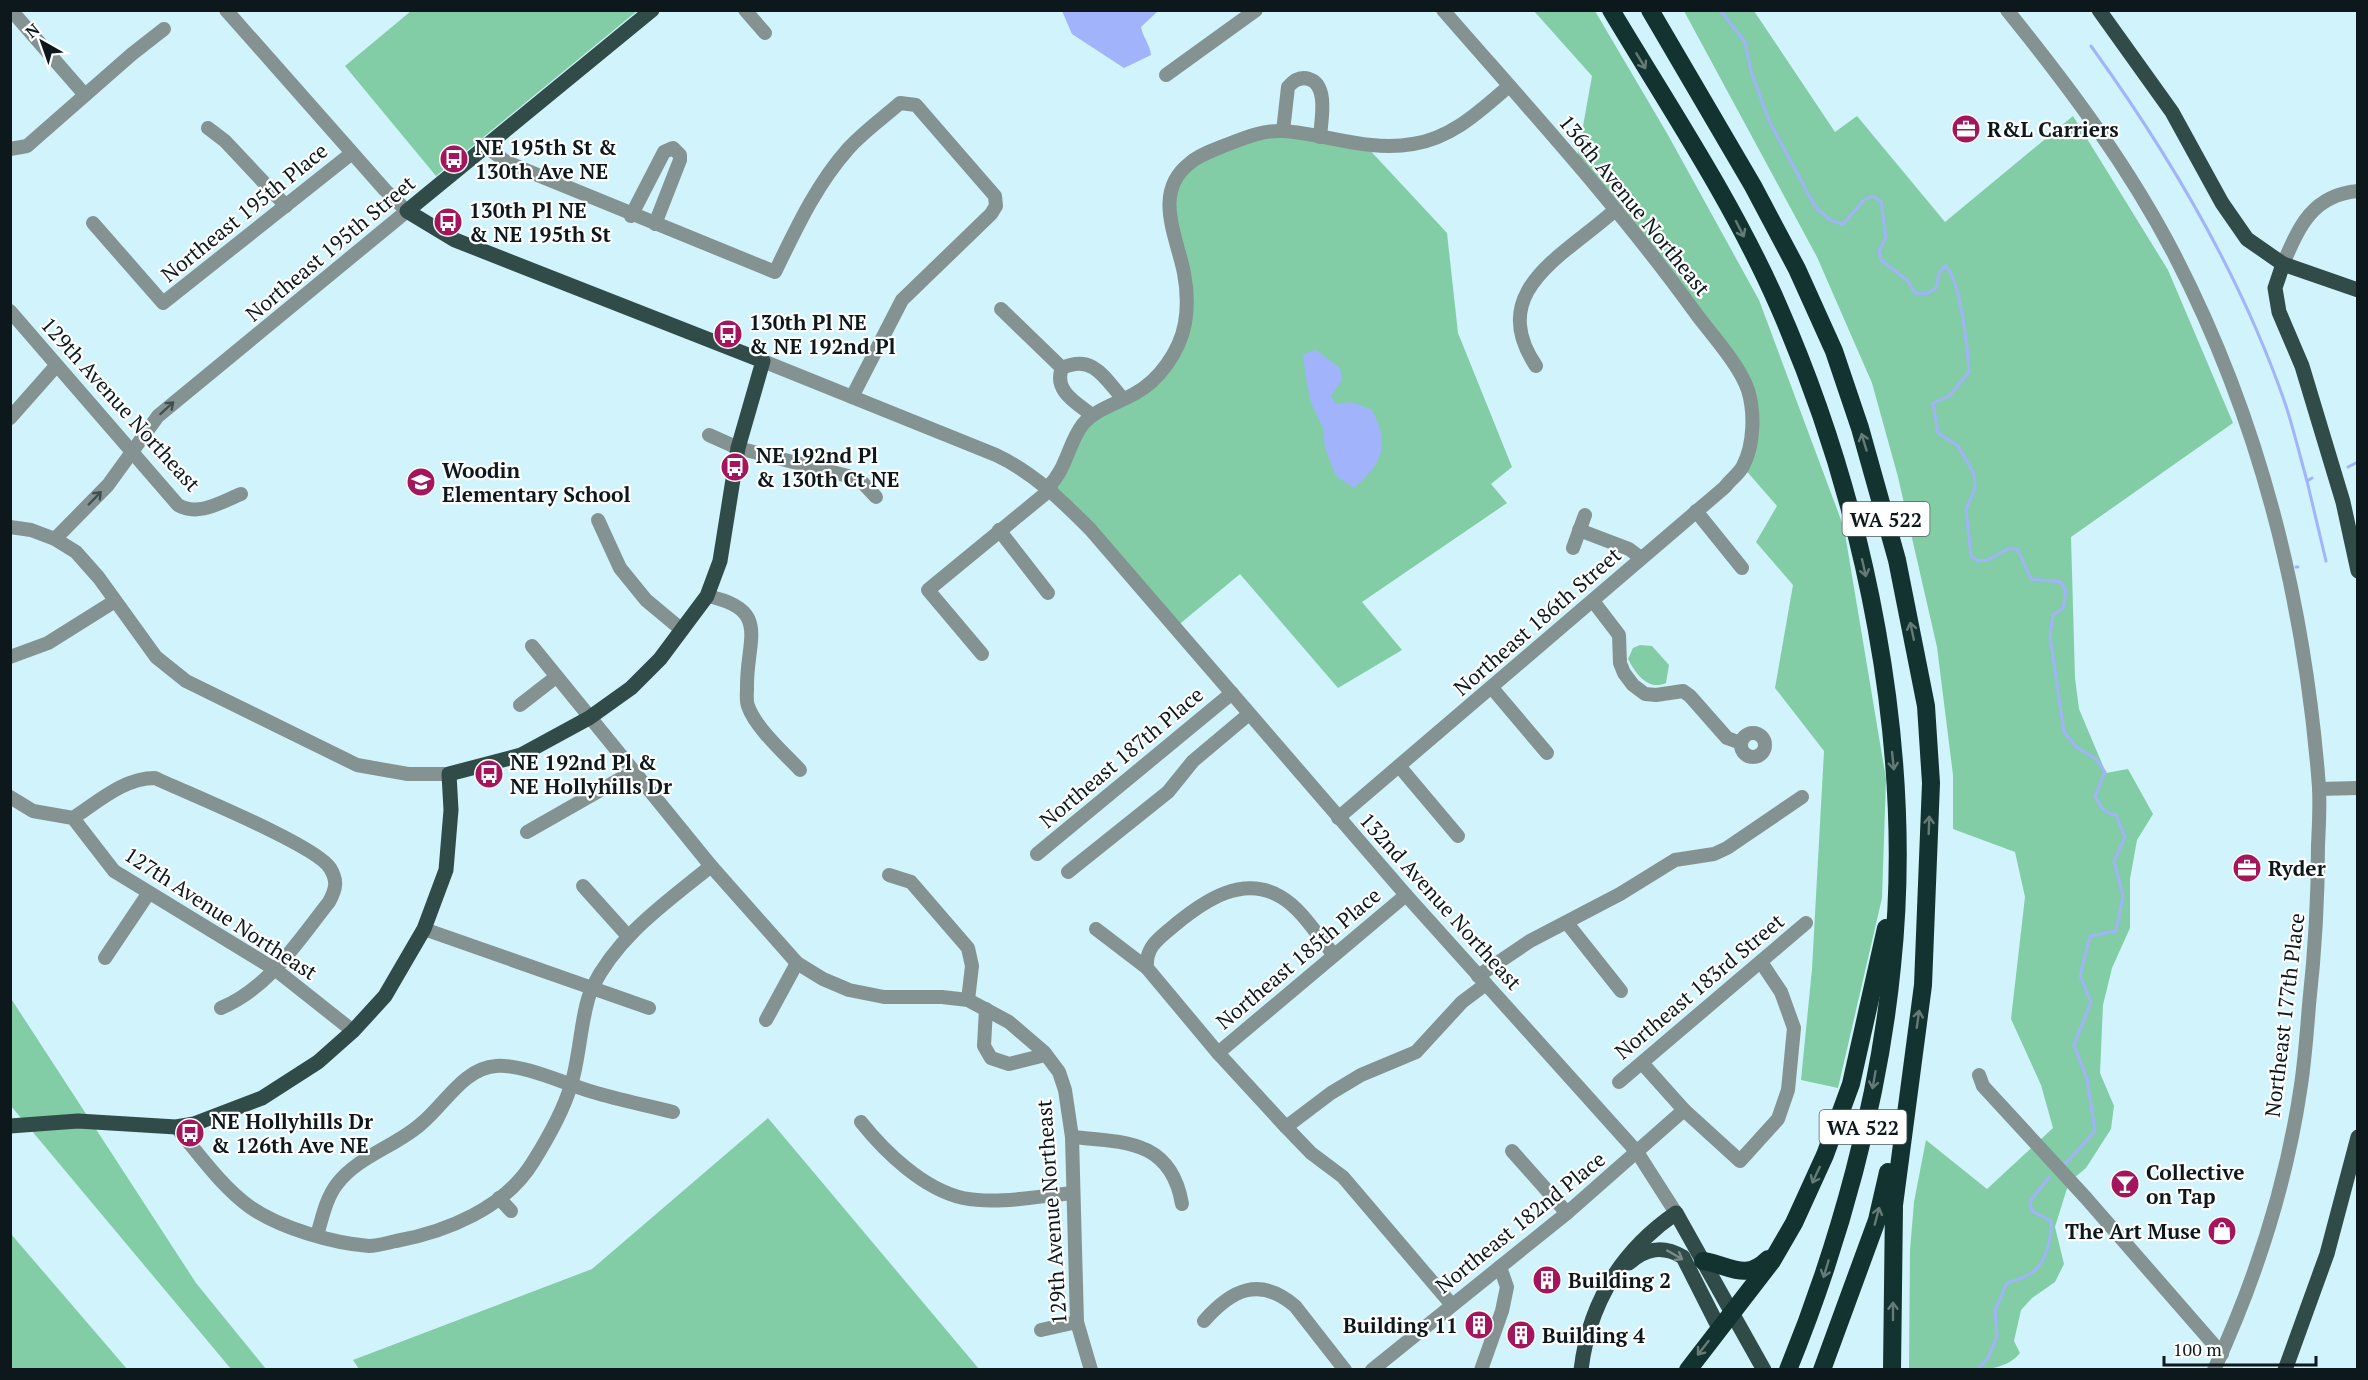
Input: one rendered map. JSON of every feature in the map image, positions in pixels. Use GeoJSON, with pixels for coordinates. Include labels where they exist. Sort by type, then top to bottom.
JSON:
{"type":"FeatureCollection","features":[{"type":"Feature","properties":{"kind":"highway","name":"WA 522"},"geometry":{"type":"LineString","coordinates":[[1611,10],[1726,202],[1778,303],[1826,424],[1856,533],[1876,619],[1894,778],[1897,876],[1892,966],[1873,1088],[1845,1207],[1817,1296],[1788,1370]]}},
{"type":"Feature","properties":{"kind":"highway","name":"WA 522"},"geometry":{"type":"LineString","coordinates":[[1650,10],[1753,186],[1797,269],[1834,351],[1860,428],[1897,560],[1926,706],[1931,783],[1923,986],[1909,1077],[1877,1220],[1822,1370]]}},
{"type":"Feature","properties":{"kind":"highway"},"geometry":{"type":"LineString","coordinates":[[1688,1370],[1719,1328],[1733,1314],[1780,1247],[1825,1155],[1851,1084],[1897,876]]}},
{"type":"Feature","properties":{"kind":"highway"},"geometry":{"type":"LineString","coordinates":[[1892,1370],[1894,1205],[1909,1077]]}},
{"type":"Feature","properties":{"kind":"highway"},"geometry":{"type":"LineString","coordinates":[[1703,1261],[1741,1272],[1750,1271],[1758,1268],[1780,1247]]}},
{"type":"Feature","properties":{"kind":"main road","name":"Northeast 195th Street"},"geometry":{"type":"LineString","coordinates":[[407,211],[652,10]]}},
{"type":"Feature","properties":{"kind":"main road"},"geometry":{"type":"LineString","coordinates":[[2099,10],[2172,112],[2234,223],[2247,239],[2283,264],[2358,290]]}},
{"type":"Feature","properties":{"kind":"main road"},"geometry":{"type":"LineString","coordinates":[[10,1126],[78,1121],[176,1127],[194,1124],[262,1098],[318,1062],[353,1031],[385,996],[424,929],[446,870],[451,810],[449,774],[521,754],[589,718],[631,688],[660,659],[706,596],[720,561],[738,448],[763,361],[455,240],[407,211]]}},
{"type":"Feature","properties":{"kind":"main road"},"geometry":{"type":"LineString","coordinates":[[2283,264],[2276,288],[2279,312],[2302,366],[2339,490],[2358,571]]}},
{"type":"Feature","properties":{"kind":"main road"},"geometry":{"type":"LineString","coordinates":[[2285,1370],[2327,1254],[2358,1137]]}},
{"type":"Feature","properties":{"kind":"main road"},"geometry":{"type":"LineString","coordinates":[[1581,1370],[1587,1332],[1609,1281],[1639,1243],[1676,1213]]}},
{"type":"Feature","properties":{"kind":"main road","name":"132nd Avenue Northeast"},"geometry":{"type":"LineString","coordinates":[[1676,1213],[1764,1370]]}},
{"type":"Feature","properties":{"kind":"main road"},"geometry":{"type":"LineString","coordinates":[[1609,1281],[1646,1252],[1661,1249],[1672,1251],[1683,1257],[1719,1328]]}},
{"type":"Feature","properties":{"kind":"street"},"geometry":{"type":"LineString","coordinates":[[11,10],[85,95]]}},
{"type":"Feature","properties":{"kind":"street"},"geometry":{"type":"LineString","coordinates":[[226,10],[352,153],[407,211]]}},
{"type":"Feature","properties":{"kind":"street"},"geometry":{"type":"LineString","coordinates":[[745,10],[765,33]]}},
{"type":"Feature","properties":{"kind":"street"},"geometry":{"type":"LineString","coordinates":[[1166,75],[1256,10]]}},
{"type":"Feature","properties":{"kind":"street","name":"136th Avenue Northeast"},"geometry":{"type":"LineString","coordinates":[[1443,10],[1615,210],[1679,290],[1748,389],[1753,414],[1749,445]]}},
{"type":"Feature","properties":{"kind":"street","name":"Northeast 177th Place"},"geometry":{"type":"LineString","coordinates":[[2007,10],[2066,84],[2113,151],[2142,197],[2196,300],[2258,458],[2280,536],[2300,626],[2319,789],[2317,928],[2301,1085],[2284,1168],[2261,1246],[2222,1354],[2214,1370]]}},
{"type":"Feature","properties":{"kind":"street"},"geometry":{"type":"LineString","coordinates":[[10,149],[27,146],[164,30]]}},
{"type":"Feature","properties":{"kind":"street"},"geometry":{"type":"LineString","coordinates":[[1283,131],[1288,87],[1292,82],[1304,78],[1316,82],[1320,89],[1320,137]]}},
{"type":"Feature","properties":{"kind":"street"},"geometry":{"type":"LineString","coordinates":[[982,654],[928,590],[1050,488],[1064,465],[1078,433],[1092,415],[1148,385],[1163,369],[1174,352],[1185,323],[1187,297],[1168,207],[1173,185],[1180,173],[1204,154],[1246,137],[1283,131],[1365,145],[1415,144],[1456,128],[1509,86]]}},
{"type":"Feature","properties":{"kind":"street"},"geometry":{"type":"LineString","coordinates":[[487,147],[514,165],[631,216],[775,272],[805,210],[826,177],[849,148],[900,103],[916,105],[995,196],[996,206],[991,214],[902,300],[852,397]]}},
{"type":"Feature","properties":{"kind":"street"},"geometry":{"type":"LineString","coordinates":[[208,128],[225,141],[285,206]]}},
{"type":"Feature","properties":{"kind":"street"},"geometry":{"type":"LineString","coordinates":[[631,216],[664,152],[674,148],[680,155],[680,160],[655,224]]}},
{"type":"Feature","properties":{"kind":"street","name":"Northeast 195th Place"},"geometry":{"type":"LineString","coordinates":[[93,223],[164,303],[352,153]]}},
{"type":"Feature","properties":{"kind":"street"},"geometry":{"type":"LineString","coordinates":[[2283,264],[2301,222],[2331,198],[2358,191]]}},
{"type":"Feature","properties":{"kind":"street"},"geometry":{"type":"LineString","coordinates":[[1536,366],[1521,339],[1518,326],[1523,298],[1539,276],[1615,210]]}},
{"type":"Feature","properties":{"kind":"street","name":"Northeast 195th Street"},"geometry":{"type":"LineString","coordinates":[[55,539],[108,486],[133,454],[146,429],[158,416],[192,385],[274,323],[407,211]]}},
{"type":"Feature","properties":{"kind":"street"},"geometry":{"type":"LineString","coordinates":[[1001,309],[1062,368]]}},
{"type":"Feature","properties":{"kind":"street","name":"129th Avenue Northeast"},"geometry":{"type":"LineString","coordinates":[[10,310],[178,504],[188,510],[202,510],[241,494]]}},
{"type":"Feature","properties":{"kind":"street","name":"132nd Avenue Northeast"},"geometry":{"type":"LineString","coordinates":[[763,361],[1004,459],[1050,488],[1090,529],[1406,895],[1637,1152],[1676,1213]]}},
{"type":"Feature","properties":{"kind":"street"},"geometry":{"type":"LineString","coordinates":[[1062,368],[1082,362],[1092,365],[1123,399]]}},
{"type":"Feature","properties":{"kind":"street"},"geometry":{"type":"LineString","coordinates":[[10,418],[57,366]]}},
{"type":"Feature","properties":{"kind":"street"},"geometry":{"type":"LineString","coordinates":[[1062,368],[1059,375],[1063,390],[1092,415]]}},
{"type":"Feature","properties":{"kind":"street"},"geometry":{"type":"LineString","coordinates":[[709,435],[738,448],[848,476],[862,482],[876,497]]}},
{"type":"Feature","properties":{"kind":"street","name":"Northeast 186th Street"},"geometry":{"type":"LineString","coordinates":[[1338,818],[1725,487],[1743,467],[1749,445]]}},
{"type":"Feature","properties":{"kind":"street"},"geometry":{"type":"LineString","coordinates":[[1696,511],[1742,568]]}},
{"type":"Feature","properties":{"kind":"street"},"geometry":{"type":"LineString","coordinates":[[1573,548],[1585,515]]}},
{"type":"Feature","properties":{"kind":"street"},"geometry":{"type":"LineString","coordinates":[[598,520],[620,568],[646,600],[681,630]]}},
{"type":"Feature","properties":{"kind":"street"},"geometry":{"type":"LineString","coordinates":[[10,527],[32,530],[55,539],[88,564],[156,657],[186,681],[357,765],[408,774],[449,774]]}},
{"type":"Feature","properties":{"kind":"street"},"geometry":{"type":"LineString","coordinates":[[999,530],[1048,593]]}},
{"type":"Feature","properties":{"kind":"street"},"geometry":{"type":"LineString","coordinates":[[1579,530],[1629,549],[1641,558]]}},
{"type":"Feature","properties":{"kind":"street"},"geometry":{"type":"LineString","coordinates":[[706,596],[726,600],[740,609],[751,623],[753,633],[746,665],[747,706],[764,730],[800,770]]}},
{"type":"Feature","properties":{"kind":"street"},"geometry":{"type":"LineString","coordinates":[[10,657],[48,643],[115,601]]}},
{"type":"Feature","properties":{"kind":"street"},"geometry":{"type":"LineString","coordinates":[[1593,601],[1618,635],[1620,663],[1633,685],[1645,694],[1683,692],[1690,696],[1727,738],[1741,743]]}},
{"type":"Feature","properties":{"kind":"street","name":"129th Avenue Northeast"},"geometry":{"type":"LineString","coordinates":[[532,646],[711,866],[797,963],[823,979],[849,990],[884,997],[942,997],[968,1000],[1009,1022],[1046,1055],[1059,1072],[1065,1090],[1072,1137],[1077,1322],[1091,1370]]}},
{"type":"Feature","properties":{"kind":"street"},"geometry":{"type":"LineString","coordinates":[[520,705],[556,677]]}},
{"type":"Feature","properties":{"kind":"street"},"geometry":{"type":"LineString","coordinates":[[1492,688],[1547,753]]}},
{"type":"Feature","properties":{"kind":"street","name":"Northeast 187th Place"},"geometry":{"type":"LineString","coordinates":[[1037,854],[1232,693]]}},
{"type":"Feature","properties":{"kind":"street"},"geometry":{"type":"LineString","coordinates":[[1068,872],[1168,792],[1193,761],[1249,714]]}},
{"type":"Feature","properties":{"kind":"street"},"geometry":{"type":"LineString","coordinates":[[1400,766],[1458,836]]}},
{"type":"Feature","properties":{"kind":"street"},"geometry":{"type":"LineString","coordinates":[[527,832],[634,771]]}},
{"type":"Feature","properties":{"kind":"street"},"geometry":{"type":"LineString","coordinates":[[10,797],[33,811],[74,818],[128,782],[140,778],[155,778],[317,854],[330,866],[336,880],[336,890],[329,902],[276,970],[243,999],[221,1008]]}},
{"type":"Feature","properties":{"kind":"street"},"geometry":{"type":"LineString","coordinates":[[2319,789],[2358,788]]}},
{"type":"Feature","properties":{"kind":"street"},"geometry":{"type":"LineString","coordinates":[[1286,1127],[1331,1093],[1361,1075],[1416,1052],[1482,980],[1530,941],[1567,923],[1675,860],[1713,854],[1726,848],[1802,797]]}},
{"type":"Feature","properties":{"kind":"street","name":"127th Avenue Northeast"},"geometry":{"type":"LineString","coordinates":[[74,818],[98,853],[114,871],[148,894],[276,970],[353,1031]]}},
{"type":"Feature","properties":{"kind":"street"},"geometry":{"type":"LineString","coordinates":[[176,1127],[222,1181],[250,1207],[285,1226],[370,1246],[436,1232],[481,1210],[499,1198],[532,1165],[557,1120],[571,1085],[592,989],[627,935],[711,866]]}},
{"type":"Feature","properties":{"kind":"street"},"geometry":{"type":"LineString","coordinates":[[889,875],[911,882],[968,948],[972,966],[968,1000]]}},
{"type":"Feature","properties":{"kind":"street"},"geometry":{"type":"LineString","coordinates":[[583,886],[627,935]]}},
{"type":"Feature","properties":{"kind":"street"},"geometry":{"type":"LineString","coordinates":[[1147,968],[1146,955],[1152,945],[1198,906],[1224,892],[1242,889],[1261,889],[1281,897],[1295,909],[1334,955]]}},
{"type":"Feature","properties":{"kind":"street"},"geometry":{"type":"LineString","coordinates":[[105,958],[148,894]]}},
{"type":"Feature","properties":{"kind":"street","name":"Northeast 185th Place"},"geometry":{"type":"LineString","coordinates":[[1218,1053],[1406,895]]}},
{"type":"Feature","properties":{"kind":"street"},"geometry":{"type":"LineString","coordinates":[[1567,923],[1621,991]]}},
{"type":"Feature","properties":{"kind":"street","name":"Northeast 183rd Street"},"geometry":{"type":"LineString","coordinates":[[1619,1082],[1806,923]]}},
{"type":"Feature","properties":{"kind":"street"},"geometry":{"type":"LineString","coordinates":[[424,929],[649,1008]]}},
{"type":"Feature","properties":{"kind":"street"},"geometry":{"type":"LineString","coordinates":[[1096,929],[1147,968],[1218,1053],[1311,1153],[1342,1177],[1452,1305]]}},
{"type":"Feature","properties":{"kind":"street"},"geometry":{"type":"LineString","coordinates":[[1642,1063],[1684,1110],[1740,1161],[1778,1119],[1788,1090],[1794,1028],[1781,992],[1761,962]]}},
{"type":"Feature","properties":{"kind":"street"},"geometry":{"type":"LineString","coordinates":[[766,1020],[797,963]]}},
{"type":"Feature","properties":{"kind":"street"},"geometry":{"type":"LineString","coordinates":[[986,1009],[984,1046],[991,1058],[1009,1064],[1046,1055]]}},
{"type":"Feature","properties":{"kind":"street"},"geometry":{"type":"LineString","coordinates":[[316,1235],[337,1184],[350,1170],[422,1124],[470,1075],[482,1068],[499,1065],[540,1074],[571,1085],[673,1112]]}},
{"type":"Feature","properties":{"kind":"street"},"geometry":{"type":"LineString","coordinates":[[1979,1075],[1983,1086],[2086,1198],[2222,1354]]}},
{"type":"Feature","properties":{"kind":"street","name":"Northeast 182nd Place"},"geometry":{"type":"LineString","coordinates":[[1372,1370],[1567,1213],[1684,1110]]}},
{"type":"Feature","properties":{"kind":"street"},"geometry":{"type":"LineString","coordinates":[[861,1122],[878,1143],[940,1191],[964,1198],[993,1200],[1073,1193]]}},
{"type":"Feature","properties":{"kind":"street"},"geometry":{"type":"LineString","coordinates":[[1072,1137],[1127,1142],[1150,1149],[1178,1182],[1182,1204]]}},
{"type":"Feature","properties":{"kind":"street"},"geometry":{"type":"LineString","coordinates":[[1512,1150],[1567,1213]]}},
{"type":"Feature","properties":{"kind":"street"},"geometry":{"type":"LineString","coordinates":[[499,1198],[511,1211]]}},
{"type":"Feature","properties":{"kind":"street"},"geometry":{"type":"LineString","coordinates":[[1481,1370],[1502,1311],[1506,1287],[1500,1267]]}},
{"type":"Feature","properties":{"kind":"street"},"geometry":{"type":"LineString","coordinates":[[1204,1321],[1217,1306],[1236,1293],[1252,1288],[1268,1291],[1285,1297],[1295,1306],[1345,1370]]}},
{"type":"Feature","properties":{"kind":"street"},"geometry":{"type":"LineString","coordinates":[[1041,1330],[1077,1322]]}},
{"type":"Feature","properties":{"kind":"green space"},"geometry":{"type":"Polygon","coordinates":[[[411,11],[637,11],[436,176],[345,66],[411,11]]]}},
{"type":"Feature","properties":{"kind":"green space"},"geometry":{"type":"Polygon","coordinates":[[[1534,11],[1595,11],[1668,135],[1759,300],[1844,528],[1886,779],[1882,898],[1838,1088],[1801,1080],[1812,969],[1824,751],[1775,688],[1793,585],[1756,542],[1777,506],[1743,467],[1749,445],[1748,389],[1570,157],[1578,154],[1592,76],[1534,11]]]}},
{"type":"Feature","properties":{"kind":"green space"},"geometry":{"type":"Polygon","coordinates":[[[1684,11],[1754,11],[1835,132],[1857,116],[1945,222],[2073,116],[2168,270],[2233,423],[2071,537],[2075,678],[2079,709],[2106,773],[2128,769],[2153,814],[2137,840],[2130,879],[2130,928],[2112,968],[2103,1005],[2100,1073],[2114,1106],[2111,1129],[2086,1168],[2069,1182],[2055,1227],[2064,1264],[2055,1282],[2032,1298],[2021,1310],[2014,1341],[2020,1353],[2011,1361],[1999,1366],[1969,1371],[1909,1369],[1910,1250],[1914,1202],[1926,1140],[1987,1189],[2053,1128],[2041,1085],[2011,1019],[2025,897],[2015,852],[1953,829],[1953,775],[1937,647],[1898,477],[1872,383],[1817,257],[1684,11]]]}},
{"type":"Feature","properties":{"kind":"green space"},"geometry":{"type":"Polygon","coordinates":[[[1265,132],[1365,145],[1447,233],[1458,333],[1512,467],[1491,484],[1507,503],[1362,602],[1402,650],[1338,688],[1240,574],[1176,627],[1051,489],[1082,426],[1147,385],[1185,323],[1168,207],[1188,164],[1265,132]]]}},
{"type":"Feature","properties":{"kind":"green space"},"geometry":{"type":"Polygon","coordinates":[[[1640,645],[1652,646],[1669,665],[1666,683],[1654,685],[1648,683],[1635,670],[1628,659],[1633,648],[1640,645]]]}},
{"type":"Feature","properties":{"kind":"green space"},"geometry":{"type":"Polygon","coordinates":[[[10,997],[196,1283],[266,1369],[231,1369],[11,1106],[10,997]]]}},
{"type":"Feature","properties":{"kind":"green space"},"geometry":{"type":"Polygon","coordinates":[[[768,1118],[979,1369],[359,1369],[353,1360],[592,1269],[768,1118]]]}},
{"type":"Feature","properties":{"kind":"green space"},"geometry":{"type":"Polygon","coordinates":[[[11,1234],[127,1369],[11,1369],[11,1234]]]}},
{"type":"Feature","properties":{"kind":"water"},"geometry":{"type":"Polygon","coordinates":[[[1062,11],[1158,11],[1141,27],[1151,55],[1124,68],[1072,34],[1062,11]]]}},
{"type":"Feature","properties":{"kind":"water"},"geometry":{"type":"Polygon","coordinates":[[[1316,350],[1340,368],[1342,380],[1331,396],[1336,404],[1352,402],[1372,410],[1378,422],[1382,443],[1381,453],[1372,470],[1354,488],[1336,476],[1325,448],[1323,428],[1311,403],[1303,354],[1316,350]]]}},
{"type":"Feature","properties":{"kind":"waterway"},"geometry":{"type":"LineString","coordinates":[[1720,10],[1745,42],[1751,71],[1769,121],[1816,208],[1830,220],[1843,224],[1864,200],[1872,196],[1881,201],[1886,237],[1879,251],[1881,260],[1908,281],[1915,293],[1926,294],[1936,288],[1939,273],[1945,266],[1950,273],[1959,299],[1969,372],[1949,396],[1933,403],[1938,433],[1958,446],[1974,474],[1975,489],[1966,509],[1971,556],[1978,561],[1987,560],[2010,548],[2018,550],[2031,579],[2061,582],[2066,591],[2063,608],[2053,615],[2050,636],[2064,732],[2076,747],[2096,759],[2105,772],[2095,796],[2108,813],[2116,815],[2125,837],[2114,861],[2123,896],[2116,931],[2090,936],[2080,976],[2091,1002],[2074,1045],[2087,1079],[2095,1131],[2065,1164]]}},
{"type":"Feature","properties":{"kind":"waterway"},"geometry":{"type":"LineString","coordinates":[[2091,46],[2149,131],[2202,219],[2226,265],[2268,358],[2286,406],[2307,481]]}},
{"type":"Feature","properties":{"kind":"waterway"},"geometry":{"type":"LineString","coordinates":[[2348,467],[2358,462]]}},
{"type":"Feature","properties":{"kind":"waterway"},"geometry":{"type":"LineString","coordinates":[[2312,478],[2307,481],[2326,561]]}},
{"type":"Feature","properties":{"kind":"waterway"},"geometry":{"type":"LineString","coordinates":[[1977,1370],[1988,1358],[1997,1336],[1995,1310],[2007,1283],[2031,1273],[2039,1266],[2045,1255],[2051,1234],[2051,1221],[2032,1211],[2030,1201],[2049,1177]]}},
{"type":"Feature","properties":{"kind":"place","name":"R&L Carriers"},"geometry":{"type":"Point","coordinates":[1966,129]}},
{"type":"Feature","properties":{"kind":"place","name":"NE 195th St & 130th Ave NE"},"geometry":{"type":"Point","coordinates":[454,159]}},
{"type":"Feature","properties":{"kind":"place","name":"130th Pl NE & NE 195th St"},"geometry":{"type":"Point","coordinates":[448,222]}},
{"type":"Feature","properties":{"kind":"place","name":"130th Pl NE & NE 192nd Pl"},"geometry":{"type":"Point","coordinates":[728,334]}},
{"type":"Feature","properties":{"kind":"place","name":"NE 192nd Pl & 130th Ct NE"},"geometry":{"type":"Point","coordinates":[735,467]}},
{"type":"Feature","properties":{"kind":"place","name":"Woodin Elementary School"},"geometry":{"type":"Point","coordinates":[421,482]}},
{"type":"Feature","properties":{"kind":"place","name":"NE 192nd Pl & NE Hollyhills Dr"},"geometry":{"type":"Point","coordinates":[489,774]}},
{"type":"Feature","properties":{"kind":"place","name":"Ryder"},"geometry":{"type":"Point","coordinates":[2247,868]}},
{"type":"Feature","properties":{"kind":"place","name":"NE Hollyhills Dr & 126th Ave NE"},"geometry":{"type":"Point","coordinates":[190,1133]}},
{"type":"Feature","properties":{"kind":"place","name":"Collective on Tap"},"geometry":{"type":"Point","coordinates":[2125,1184]}},
{"type":"Feature","properties":{"kind":"place","name":"The Art Muse"},"geometry":{"type":"Point","coordinates":[2222,1231]}},
{"type":"Feature","properties":{"kind":"place","name":"Building 2"},"geometry":{"type":"Point","coordinates":[1547,1280]}},
{"type":"Feature","properties":{"kind":"place","name":"Building 11"},"geometry":{"type":"Point","coordinates":[1479,1325]}},
{"type":"Feature","properties":{"kind":"place","name":"Building 4"},"geometry":{"type":"Point","coordinates":[1521,1335]}}]}
